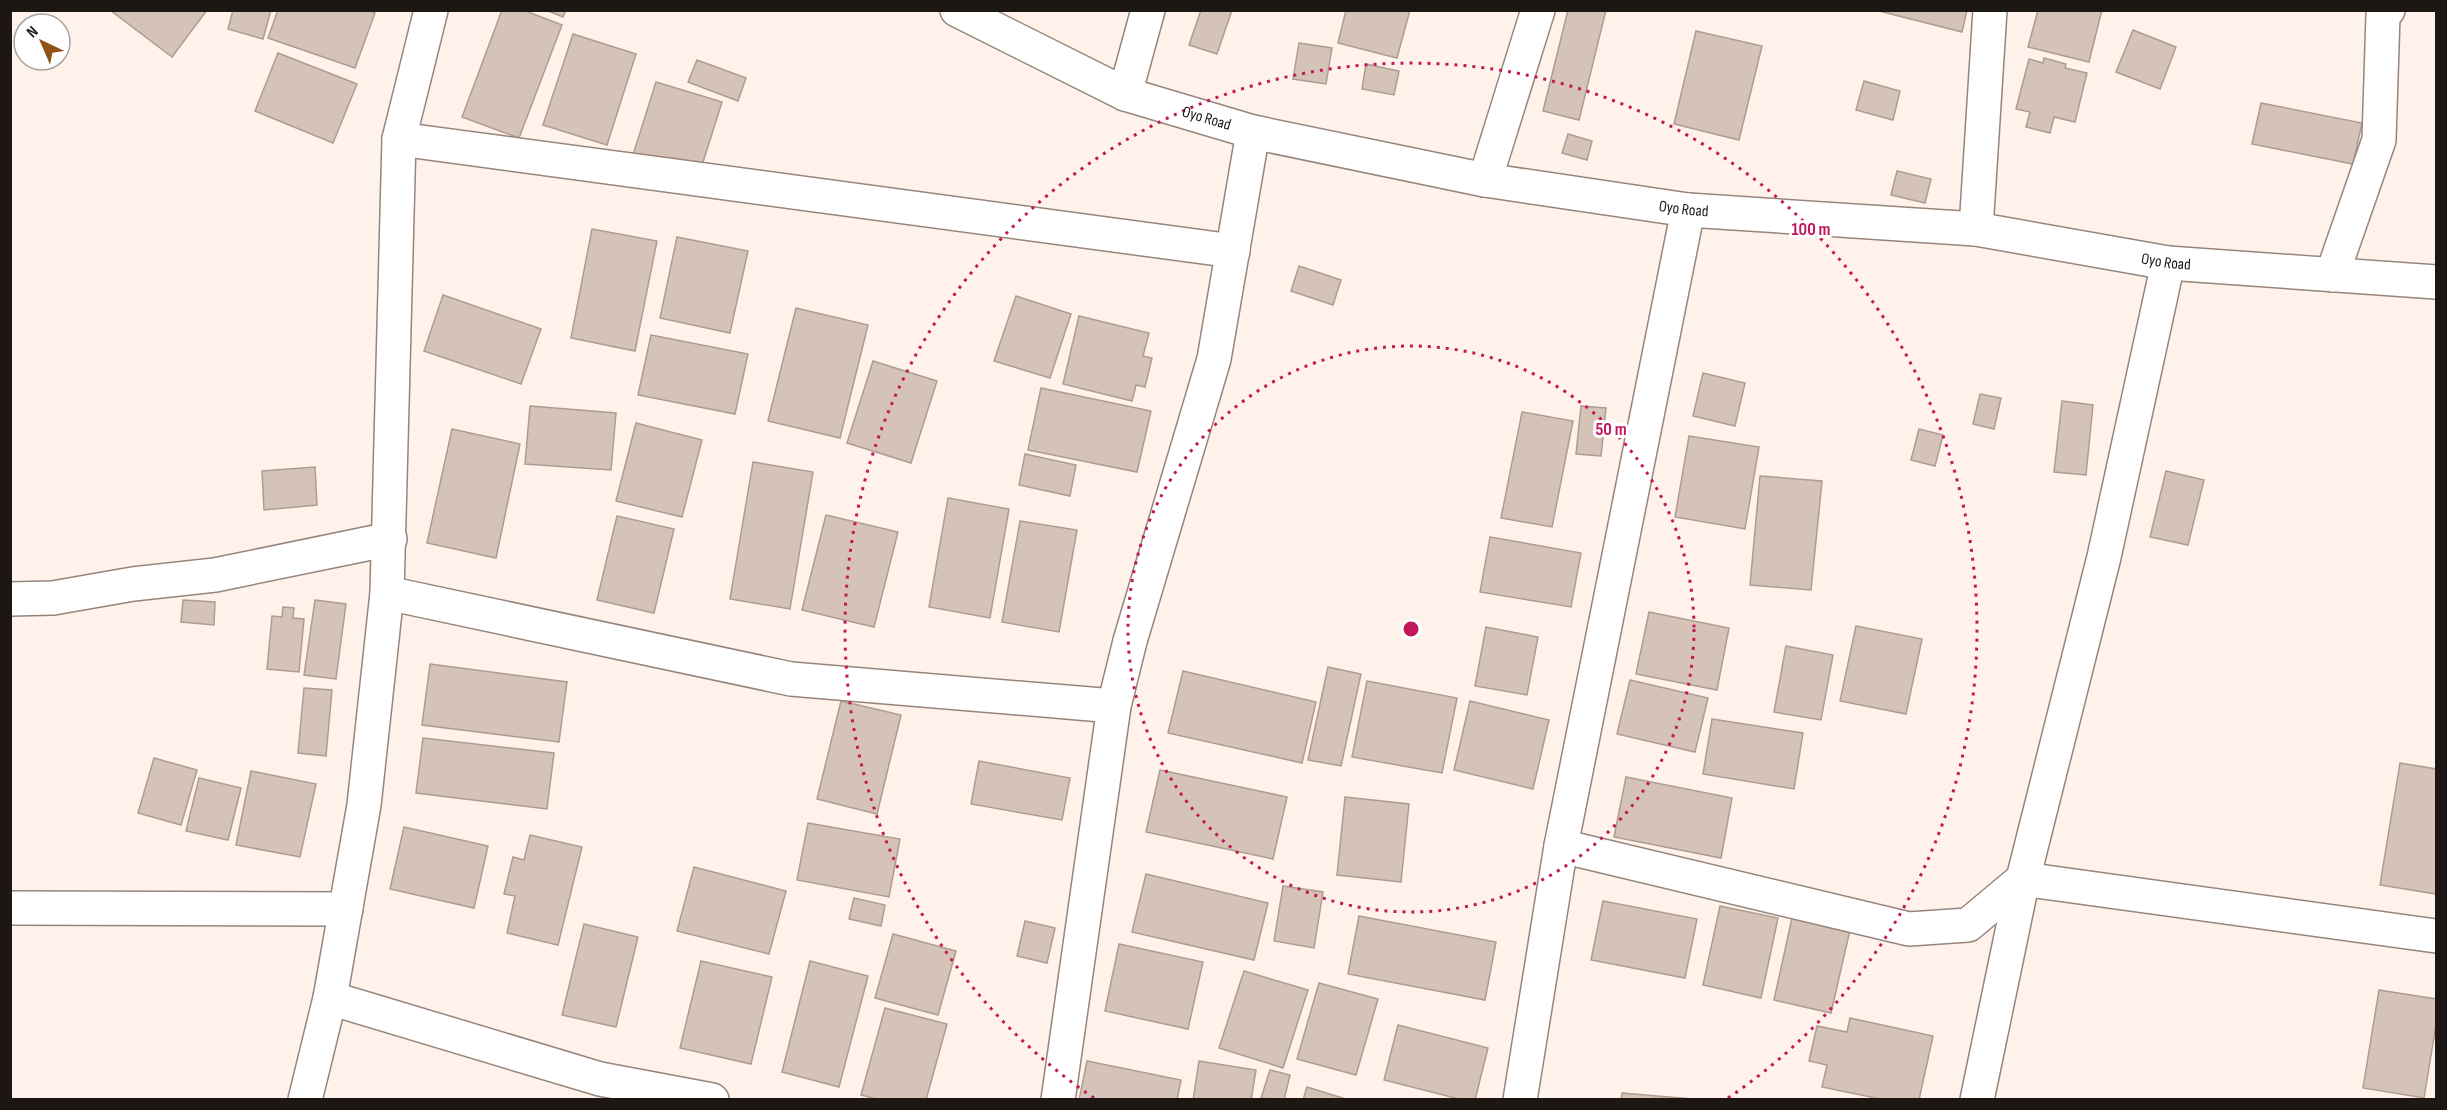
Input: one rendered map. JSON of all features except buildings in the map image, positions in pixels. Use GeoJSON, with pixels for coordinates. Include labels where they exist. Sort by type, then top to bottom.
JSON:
{"type":"FeatureCollection","features":[{"type":"Feature","properties":{"kind":"street"},"geometry":{"type":"LineString","coordinates":[[305,1100],[330,998],[364,806],[387,593],[390,539],[399,139],[431,10]]}},
{"type":"Feature","properties":{"kind":"street","name":"Oyo Road"},"geometry":{"type":"LineString","coordinates":[[957,10],[1125,94],[1254,132],[1485,180],[1688,210],[1976,229],[2168,263],[2436,282]]}},
{"type":"Feature","properties":{"kind":"street"},"geometry":{"type":"LineString","coordinates":[[1125,94],[1148,10]]}},
{"type":"Feature","properties":{"kind":"street"},"geometry":{"type":"LineString","coordinates":[[1485,180],[1538,10]]}},
{"type":"Feature","properties":{"kind":"street"},"geometry":{"type":"LineString","coordinates":[[1976,229],[1990,10]]}},
{"type":"Feature","properties":{"kind":"street"},"geometry":{"type":"LineString","coordinates":[[2332,275],[2379,140],[2383,15],[2388,10]]}},
{"type":"Feature","properties":{"kind":"street"},"geometry":{"type":"LineString","coordinates":[[1058,1100],[1114,706],[1130,641],[1214,359],[1254,132]]}},
{"type":"Feature","properties":{"kind":"street"},"geometry":{"type":"LineString","coordinates":[[399,139],[1233,251]]}},
{"type":"Feature","properties":{"kind":"street"},"geometry":{"type":"LineString","coordinates":[[1520,1100],[1562,846],[1688,210]]}},
{"type":"Feature","properties":{"kind":"street"},"geometry":{"type":"LineString","coordinates":[[1977,1100],[2023,879],[2104,557],[2168,263]]}},
{"type":"Feature","properties":{"kind":"street"},"geometry":{"type":"LineString","coordinates":[[10,598],[53,598],[133,584],[215,575],[390,539]]}},
{"type":"Feature","properties":{"kind":"street"},"geometry":{"type":"LineString","coordinates":[[387,593],[791,679],[1114,706]]}},
{"type":"Feature","properties":{"kind":"street"},"geometry":{"type":"LineString","coordinates":[[1562,846],[1909,929],[1968,925],[2023,879],[2436,936]]}},
{"type":"Feature","properties":{"kind":"street"},"geometry":{"type":"LineString","coordinates":[[10,908],[346,909]]}},
{"type":"Feature","properties":{"kind":"street"},"geometry":{"type":"LineString","coordinates":[[330,998],[600,1078],[712,1100]]}}]}
